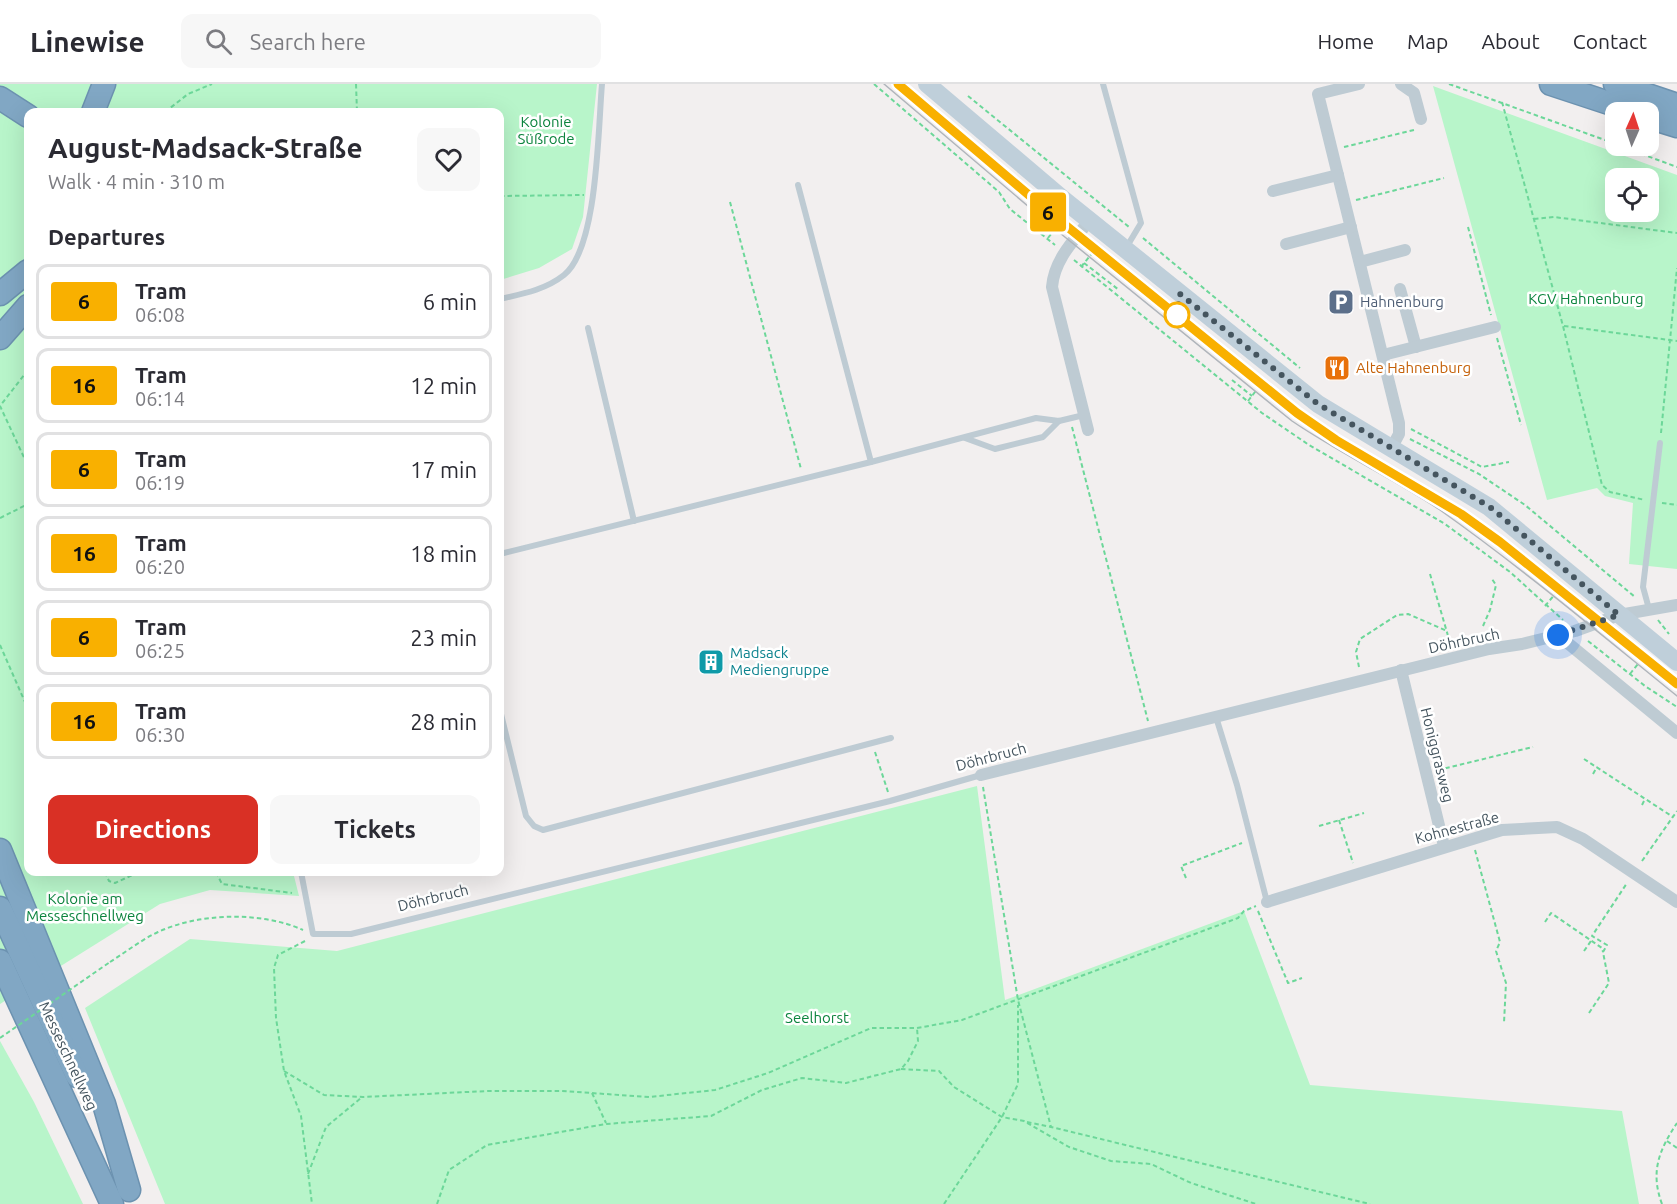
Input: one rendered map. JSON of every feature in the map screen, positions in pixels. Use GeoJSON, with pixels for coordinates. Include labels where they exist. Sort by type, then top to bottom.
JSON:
{"type":"FeatureCollection","features":[{"type":"Feature","properties":{"kind":"highway"},"geometry":{"type":"LineString","coordinates":[[95,108],[104,84]]}},
{"type":"Feature","properties":{"kind":"highway"},"geometry":{"type":"LineString","coordinates":[[1551,84],[1606,102]]}},
{"type":"Feature","properties":{"kind":"highway"},"geometry":{"type":"LineString","coordinates":[[1615,84],[1677,105]]}},
{"type":"Feature","properties":{"kind":"highway"},"geometry":{"type":"LineString","coordinates":[[0,98],[24,113]]}},
{"type":"Feature","properties":{"kind":"highway"},"geometry":{"type":"LineString","coordinates":[[1659,120],[1677,126]]}},
{"type":"Feature","properties":{"kind":"highway"},"geometry":{"type":"LineString","coordinates":[[0,294],[24,274]]}},
{"type":"Feature","properties":{"kind":"highway"},"geometry":{"type":"LineString","coordinates":[[0,338],[24,311]]}},
{"type":"Feature","properties":{"kind":"highway"},"geometry":{"type":"LineString","coordinates":[[0,850],[104,1104],[126,1199]]}},
{"type":"Feature","properties":{"kind":"highway","name":"Messeschnellweg"},"geometry":{"type":"LineString","coordinates":[[0,908],[126,1199]]}},
{"type":"Feature","properties":{"kind":"highway","name":"Messeschnellweg"},"geometry":{"type":"LineString","coordinates":[[0,961],[56,1081],[126,1199]]}},
{"type":"Feature","properties":{"kind":"highway"},"geometry":{"type":"LineString","coordinates":[[0,992],[56,1081]]}},
{"type":"Feature","properties":{"kind":"main road"},"geometry":{"type":"LineString","coordinates":[[927,84],[1125,249],[1318,404],[1397,435],[1490,507],[1677,662]]}},
{"type":"Feature","properties":{"kind":"street"},"geometry":{"type":"LineString","coordinates":[[1359,84],[1316,89],[1383,355],[1397,435]]}},
{"type":"Feature","properties":{"kind":"street"},"geometry":{"type":"LineString","coordinates":[[1401,84],[1414,93],[1421,118]]}},
{"type":"Feature","properties":{"kind":"street"},"geometry":{"type":"LineString","coordinates":[[1273,191],[1338,175]]}},
{"type":"Feature","properties":{"kind":"street"},"geometry":{"type":"LineString","coordinates":[[1088,430],[1052,287],[1053,277],[1064,252],[1090,220]]}},
{"type":"Feature","properties":{"kind":"street"},"geometry":{"type":"LineString","coordinates":[[1286,244],[1351,227]]}},
{"type":"Feature","properties":{"kind":"street"},"geometry":{"type":"LineString","coordinates":[[1360,262],[1405,250]]}},
{"type":"Feature","properties":{"kind":"street"},"geometry":{"type":"LineString","coordinates":[[1400,289],[1416,347]]}},
{"type":"Feature","properties":{"kind":"street"},"geometry":{"type":"LineString","coordinates":[[1383,355],[1495,327]]}},
{"type":"Feature","properties":{"kind":"street","name":"Döhrbruch"},"geometry":{"type":"LineString","coordinates":[[981,776],[1454,657],[1575,631],[1619,615],[1677,606]]}},
{"type":"Feature","properties":{"kind":"street"},"geometry":{"type":"LineString","coordinates":[[1558,635],[1677,733]]}},
{"type":"Feature","properties":{"kind":"street","name":"Honiggrasweg"},"geometry":{"type":"LineString","coordinates":[[1401,670],[1444,846]]}},
{"type":"Feature","properties":{"kind":"street","name":"Kohnestraße"},"geometry":{"type":"LineString","coordinates":[[1261,904],[1502,830],[1557,827],[1584,839],[1677,902]]}},
{"type":"Feature","properties":{"kind":"lane"},"geometry":{"type":"LineString","coordinates":[[504,297],[536,291],[565,274],[580,255],[592,195],[602,84]]}},
{"type":"Feature","properties":{"kind":"lane"},"geometry":{"type":"LineString","coordinates":[[1103,84],[1141,223],[1137,233],[1125,249]]}},
{"type":"Feature","properties":{"kind":"lane"},"geometry":{"type":"LineString","coordinates":[[798,185],[871,462]]}},
{"type":"Feature","properties":{"kind":"lane"},"geometry":{"type":"LineString","coordinates":[[588,328],[634,521]]}},
{"type":"Feature","properties":{"kind":"lane"},"geometry":{"type":"LineString","coordinates":[[504,553],[803,477],[871,462],[1036,418],[1059,421],[1084,415]]}},
{"type":"Feature","properties":{"kind":"lane"},"geometry":{"type":"LineString","coordinates":[[964,438],[995,449],[1043,437],[1059,421]]}},
{"type":"Feature","properties":{"kind":"lane"},"geometry":{"type":"LineString","coordinates":[[1648,609],[1643,588],[1660,443]]}},
{"type":"Feature","properties":{"kind":"lane"},"geometry":{"type":"LineString","coordinates":[[1216,716],[1251,840],[1261,904]]}},
{"type":"Feature","properties":{"kind":"lane"},"geometry":{"type":"LineString","coordinates":[[504,726],[526,816],[534,826],[543,830],[891,738]]}},
{"type":"Feature","properties":{"kind":"lane","name":"Döhrbruch"},"geometry":{"type":"LineString","coordinates":[[313,934],[351,934],[890,801],[981,776]]}},
{"type":"Feature","properties":{"kind":"lane"},"geometry":{"type":"LineString","coordinates":[[302,876],[313,934]]}},
{"type":"Feature","properties":{"kind":"path"},"geometry":{"type":"LineString","coordinates":[[170,108],[188,94],[212,84]]}},
{"type":"Feature","properties":{"kind":"path"},"geometry":{"type":"LineString","coordinates":[[356,84],[357,108]]}},
{"type":"Feature","properties":{"kind":"path"},"geometry":{"type":"LineString","coordinates":[[874,84],[999,192],[1010,209],[1262,413],[1309,444],[1445,524],[1510,572],[1575,631],[1677,707]]}},
{"type":"Feature","properties":{"kind":"path"},"geometry":{"type":"LineString","coordinates":[[1449,84],[1605,140]]}},
{"type":"Feature","properties":{"kind":"path"},"geometry":{"type":"LineString","coordinates":[[963,92],[1305,372]]}},
{"type":"Feature","properties":{"kind":"path"},"geometry":{"type":"LineString","coordinates":[[1502,102],[1563,326],[1602,485],[1610,492]]}},
{"type":"Feature","properties":{"kind":"path"},"geometry":{"type":"LineString","coordinates":[[1332,150],[1419,129],[1421,118]]}},
{"type":"Feature","properties":{"kind":"path"},"geometry":{"type":"LineString","coordinates":[[1647,156],[1677,167]]}},
{"type":"Feature","properties":{"kind":"path"},"geometry":{"type":"LineString","coordinates":[[1345,203],[1444,178]]}},
{"type":"Feature","properties":{"kind":"path"},"geometry":{"type":"LineString","coordinates":[[504,196],[592,195]]}},
{"type":"Feature","properties":{"kind":"path"},"geometry":{"type":"LineString","coordinates":[[730,202],[803,477]]}},
{"type":"Feature","properties":{"kind":"path"},"geometry":{"type":"LineString","coordinates":[[1534,219],[1554,217],[1677,233]]}},
{"type":"Feature","properties":{"kind":"path"},"geometry":{"type":"LineString","coordinates":[[1084,263],[1119,290]]}},
{"type":"Feature","properties":{"kind":"path"},"geometry":{"type":"LineString","coordinates":[[1660,443],[1677,268]]}},
{"type":"Feature","properties":{"kind":"path"},"geometry":{"type":"LineString","coordinates":[[1563,326],[1677,341]]}},
{"type":"Feature","properties":{"kind":"path"},"geometry":{"type":"LineString","coordinates":[[24,375],[0,406],[24,457]]}},
{"type":"Feature","properties":{"kind":"path"},"geometry":{"type":"LineString","coordinates":[[1232,380],[1252,396]]}},
{"type":"Feature","properties":{"kind":"path"},"geometry":{"type":"LineString","coordinates":[[1070,419],[1151,732]]}},
{"type":"Feature","properties":{"kind":"path"},"geometry":{"type":"LineString","coordinates":[[1397,435],[1482,467],[1509,462]]}},
{"type":"Feature","properties":{"kind":"path"},"geometry":{"type":"LineString","coordinates":[[1397,435],[1479,474],[1525,505],[1621,584],[1663,626]]}},
{"type":"Feature","properties":{"kind":"path"},"geometry":{"type":"LineString","coordinates":[[0,518],[24,506]]}},
{"type":"Feature","properties":{"kind":"path"},"geometry":{"type":"LineString","coordinates":[[1430,574],[1454,657]]}},
{"type":"Feature","properties":{"kind":"path"},"geometry":{"type":"LineString","coordinates":[[1483,626],[1490,610],[1496,585],[1492,579]]}},
{"type":"Feature","properties":{"kind":"path"},"geometry":{"type":"LineString","coordinates":[[1545,606],[1562,586]]}},
{"type":"Feature","properties":{"kind":"path"},"geometry":{"type":"LineString","coordinates":[[1362,680],[1356,652],[1360,639],[1397,615],[1408,614],[1447,631]]}},
{"type":"Feature","properties":{"kind":"path"},"geometry":{"type":"LineString","coordinates":[[0,645],[24,700]]}},
{"type":"Feature","properties":{"kind":"path"},"geometry":{"type":"LineString","coordinates":[[1630,674],[1646,653]]}},
{"type":"Feature","properties":{"kind":"path"},"geometry":{"type":"LineString","coordinates":[[873,743],[890,801]]}},
{"type":"Feature","properties":{"kind":"path"},"geometry":{"type":"LineString","coordinates":[[1426,773],[1533,747]]}},
{"type":"Feature","properties":{"kind":"path"},"geometry":{"type":"LineString","coordinates":[[1584,759],[1673,817]]}},
{"type":"Feature","properties":{"kind":"path"},"geometry":{"type":"LineString","coordinates":[[1593,774],[1597,768]]}},
{"type":"Feature","properties":{"kind":"path"},"geometry":{"type":"LineString","coordinates":[[981,776],[1018,1000],[1051,1127]]}},
{"type":"Feature","properties":{"kind":"path"},"geometry":{"type":"LineString","coordinates":[[1642,805],[1645,799]]}},
{"type":"Feature","properties":{"kind":"path"},"geometry":{"type":"LineString","coordinates":[[1603,952],[1607,945],[1592,936],[1677,811]]}},
{"type":"Feature","properties":{"kind":"path"},"geometry":{"type":"LineString","coordinates":[[1319,826],[1364,813]]}},
{"type":"Feature","properties":{"kind":"path"},"geometry":{"type":"LineString","coordinates":[[1339,820],[1356,874]]}},
{"type":"Feature","properties":{"kind":"path"},"geometry":{"type":"LineString","coordinates":[[1472,838],[1500,942],[1496,951],[1506,983],[1504,1023]]}},
{"type":"Feature","properties":{"kind":"path"},"geometry":{"type":"LineString","coordinates":[[1186,878],[1181,866],[1251,840]]}},
{"type":"Feature","properties":{"kind":"path"},"geometry":{"type":"LineString","coordinates":[[107,876],[110,881],[115,883],[130,876]]}},
{"type":"Feature","properties":{"kind":"path"},"geometry":{"type":"LineString","coordinates":[[218,876],[222,884],[292,893]]}},
{"type":"Feature","properties":{"kind":"path"},"geometry":{"type":"LineString","coordinates":[[284,1071],[324,1095],[363,1097],[488,1091],[592,1093],[649,1097],[715,1090],[788,1065],[871,1028],[917,1028],[962,1020],[1238,918],[1244,911],[1261,904],[1288,983],[1302,978]]}},
{"type":"Feature","properties":{"kind":"path"},"geometry":{"type":"LineString","coordinates":[[1545,921],[1551,913],[1602,948],[1609,983],[1589,1013]]}},
{"type":"Feature","properties":{"kind":"path"},"geometry":{"type":"LineString","coordinates":[[0,1038],[110,962],[156,933],[177,924],[252,917],[291,924],[313,934],[303,943],[278,955],[274,968],[276,1018],[284,1071],[301,1116],[312,1204]]}},
{"type":"Feature","properties":{"kind":"path"},"geometry":{"type":"LineString","coordinates":[[1584,951],[1591,940]]}},
{"type":"Feature","properties":{"kind":"path"},"geometry":{"type":"LineString","coordinates":[[944,1204],[1002,1117],[1018,1084],[1018,1000]]}},
{"type":"Feature","properties":{"kind":"path"},"geometry":{"type":"LineString","coordinates":[[901,1069],[908,1061],[918,1041],[917,1028]]}},
{"type":"Feature","properties":{"kind":"path"},"geometry":{"type":"LineString","coordinates":[[437,1204],[449,1170],[487,1145],[606,1124],[711,1116],[762,1090],[802,1078],[846,1083],[901,1069],[939,1071],[954,1087],[1002,1117],[1370,1204]]}},
{"type":"Feature","properties":{"kind":"path"},"geometry":{"type":"LineString","coordinates":[[592,1093],[606,1124]]}},
{"type":"Feature","properties":{"kind":"path"},"geometry":{"type":"LineString","coordinates":[[308,1174],[326,1127],[363,1097]]}},
{"type":"Feature","properties":{"kind":"path"},"geometry":{"type":"LineString","coordinates":[[1022,1120],[1069,1147],[1111,1161],[1150,1164],[1191,1183],[1256,1204]]}},
{"type":"Feature","properties":{"kind":"path"},"geometry":{"type":"LineString","coordinates":[[1662,1204],[1655,1168],[1666,1140],[1677,1123]]}},
{"type":"Feature","properties":{"kind":"path"},"geometry":{"type":"LineString","coordinates":[[1666,1140],[1677,1148]]}},
{"type":"Feature","properties":{"kind":"green space"},"geometry":{"type":"Polygon","coordinates":[[[0,84],[597,84],[583,217],[572,249],[539,268],[504,279],[504,108],[24,108],[24,876],[294,876],[299,896],[210,890],[160,904],[0,1004],[0,84]]]}},
{"type":"Feature","properties":{"kind":"green space","name":"KGV Hahnenburg"},"geometry":{"type":"Polygon","coordinates":[[[1433,86],[1605,149],[1605,156],[1625,156],[1658,168],[1605,168],[1605,222],[1659,222],[1659,168],[1677,175],[1677,569],[1629,564],[1633,503],[1605,496],[1597,488],[1547,500],[1433,86]]]}},
{"type":"Feature","properties":{"kind":"green space","name":"Seelhorst"},"geometry":{"type":"Polygon","coordinates":[[[977,786],[1005,1000],[1244,911],[1310,1085],[1622,1111],[1639,1204],[165,1204],[85,1008],[190,939],[337,951],[977,786]]]}},
{"type":"Feature","properties":{"kind":"green space"},"geometry":{"type":"Polygon","coordinates":[[[0,1041],[34,1102],[83,1204],[0,1204],[0,1041]]]}},
{"type":"Feature","properties":{"kind":"tram line"},"geometry":{"type":"LineString","coordinates":[[884,84],[1055,229],[1292,421],[1403,487],[1471,532],[1677,696]]}},
{"type":"Feature","properties":{"kind":"tram line"},"geometry":{"type":"LineString","coordinates":[[898,84],[1061,222],[1297,413],[1460,513],[1581,607]]}},
{"type":"Feature","properties":{"kind":"tram line","name":"6"},"geometry":{"type":"LineString","coordinates":[[898,84],[1095,250],[1297,413],[1336,440],[1461,514],[1500,542],[1677,684]]}},
{"type":"Feature","properties":{"kind":"tram line"},"geometry":{"type":"LineString","coordinates":[[1618,637],[1677,684]]}},
{"type":"Feature","properties":{"kind":"place","name":"Hahnenburg"},"geometry":{"type":"Point","coordinates":[1341,302]}},
{"type":"Feature","properties":{"kind":"place","name":"Alte Hahnenburg"},"geometry":{"type":"Point","coordinates":[1337,368]}},
{"type":"Feature","properties":{"kind":"place","name":"Madsack Mediengruppe"},"geometry":{"type":"Point","coordinates":[711,662]}},
{"type":"Feature","properties":{"kind":"route"},"geometry":{"type":"LineString","coordinates":[[1177,315],[1180,294],[1318,404],[1490,507],[1619,615],[1558,635]]}},
{"type":"Feature","properties":{"kind":"park label","name":"Kolonie Süßrode"},"geometry":{"type":"Point","coordinates":[546,130]}},
{"type":"Feature","properties":{"kind":"park label","name":"Kolonie am Messeschnellweg"},"geometry":{"type":"Point","coordinates":[85,908]}}]}
